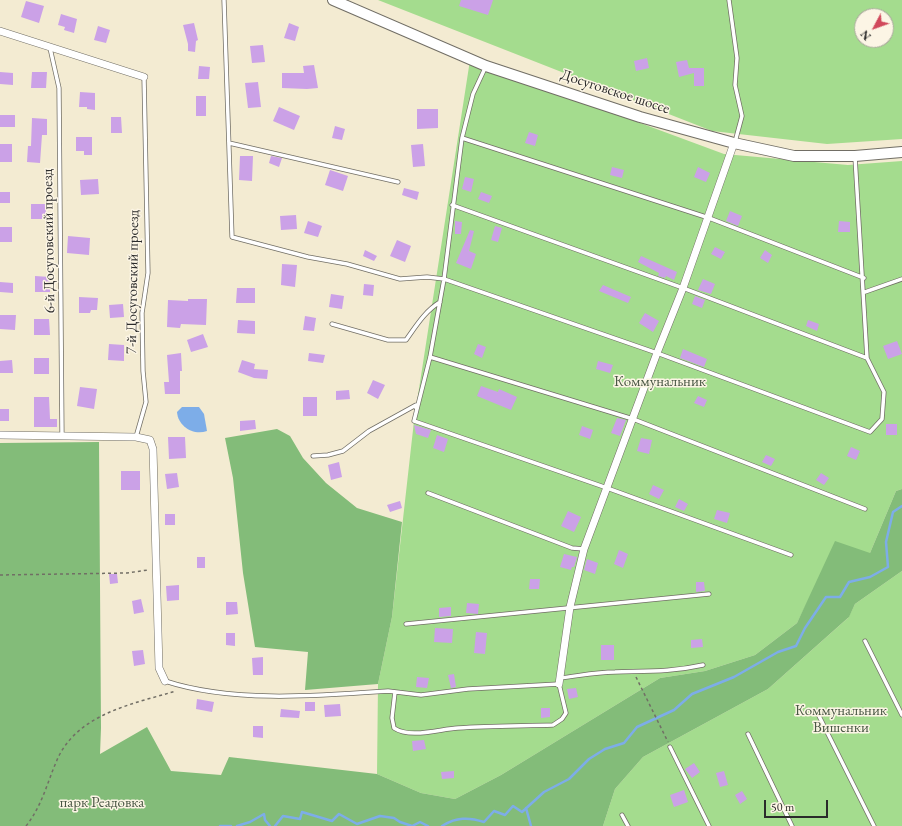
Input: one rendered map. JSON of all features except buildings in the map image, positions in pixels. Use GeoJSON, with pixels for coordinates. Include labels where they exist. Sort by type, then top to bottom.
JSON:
{"type":"FeatureCollection","features":[{"type":"Feature","properties":{"kind":"main road","name":"Досуговское шоссе"},"geometry":{"type":"LineString","coordinates":[[333,0],[486,66],[640,117],[734,143],[794,156],[855,156],[902,152]]}},
{"type":"Feature","properties":{"kind":"street"},"geometry":{"type":"LineString","coordinates":[[0,31],[144,77]]}},
{"type":"Feature","properties":{"kind":"street"},"geometry":{"type":"LineString","coordinates":[[559,681],[570,607],[584,549],[709,218],[734,143]]}},
{"type":"Feature","properties":{"kind":"street"},"geometry":{"type":"LineString","coordinates":[[0,435],[136,437],[150,440],[153,449],[155,569],[159,668],[165,681]]}},
{"type":"Feature","properties":{"kind":"lane"},"geometry":{"type":"LineString","coordinates":[[224,0],[232,237],[308,257],[347,264],[400,279],[427,277],[444,279],[657,354],[870,432],[882,419],[884,392],[867,358],[865,292],[855,156]]}},
{"type":"Feature","properties":{"kind":"lane"},"geometry":{"type":"LineString","coordinates":[[729,0],[737,58],[735,85],[742,116],[734,143]]}},
{"type":"Feature","properties":{"kind":"lane","name":"6-й Досуговский проезд"},"geometry":{"type":"LineString","coordinates":[[50,48],[59,88],[62,435]]}},
{"type":"Feature","properties":{"kind":"lane"},"geometry":{"type":"LineString","coordinates":[[414,421],[430,357],[444,279],[452,205],[462,138],[473,94],[486,66]]}},
{"type":"Feature","properties":{"kind":"lane","name":"7-й Досуговский проезд"},"geometry":{"type":"LineString","coordinates":[[136,437],[146,402],[143,371],[142,313],[148,273],[144,77]]}},
{"type":"Feature","properties":{"kind":"lane"},"geometry":{"type":"LineString","coordinates":[[462,138],[709,218],[864,278]]}},
{"type":"Feature","properties":{"kind":"lane"},"geometry":{"type":"LineString","coordinates":[[229,143],[398,182]]}},
{"type":"Feature","properties":{"kind":"lane"},"geometry":{"type":"LineString","coordinates":[[452,205],[683,288],[867,358]]}},
{"type":"Feature","properties":{"kind":"lane"},"geometry":{"type":"LineString","coordinates":[[865,292],[902,279]]}},
{"type":"Feature","properties":{"kind":"lane"},"geometry":{"type":"LineString","coordinates":[[332,324],[388,340],[406,340],[428,310],[440,302]]}},
{"type":"Feature","properties":{"kind":"lane"},"geometry":{"type":"LineString","coordinates":[[430,357],[632,419],[864,509]]}},
{"type":"Feature","properties":{"kind":"lane"},"geometry":{"type":"LineString","coordinates":[[313,456],[328,456],[343,451],[369,431],[416,405],[414,421]]}},
{"type":"Feature","properties":{"kind":"lane"},"geometry":{"type":"LineString","coordinates":[[414,421],[791,555]]}},
{"type":"Feature","properties":{"kind":"lane"},"geometry":{"type":"LineString","coordinates":[[428,493],[572,548],[584,549]]}},
{"type":"Feature","properties":{"kind":"lane"},"geometry":{"type":"LineString","coordinates":[[406,624],[709,594]]}},
{"type":"Feature","properties":{"kind":"lane"},"geometry":{"type":"LineString","coordinates":[[865,641],[902,715]]}},
{"type":"Feature","properties":{"kind":"lane"},"geometry":{"type":"LineString","coordinates":[[165,681],[185,688],[224,694],[256,695],[395,692],[421,695],[468,689],[506,688],[614,672],[634,673],[679,670],[703,665]]}},
{"type":"Feature","properties":{"kind":"lane"},"geometry":{"type":"LineString","coordinates":[[395,692],[392,718],[394,728],[399,732],[424,732],[456,728],[553,725],[562,719],[566,713],[559,681]]}},
{"type":"Feature","properties":{"kind":"lane"},"geometry":{"type":"LineString","coordinates":[[817,712],[874,826]]}},
{"type":"Feature","properties":{"kind":"lane"},"geometry":{"type":"LineString","coordinates":[[748,734],[792,826]]}},
{"type":"Feature","properties":{"kind":"lane"},"geometry":{"type":"LineString","coordinates":[[670,748],[709,826]]}},
{"type":"Feature","properties":{"kind":"lane"},"geometry":{"type":"LineString","coordinates":[[622,815],[628,826]]}},
{"type":"Feature","properties":{"kind":"path"},"geometry":{"type":"LineString","coordinates":[[0,575],[127,573],[155,569]]}},
{"type":"Feature","properties":{"kind":"path"},"geometry":{"type":"LineString","coordinates":[[634,673],[670,748]]}},
{"type":"Feature","properties":{"kind":"path"},"geometry":{"type":"LineString","coordinates":[[26,826],[35,815],[45,794],[56,761],[65,744],[74,733],[101,716],[119,708],[185,688]]}},
{"type":"Feature","properties":{"kind":"green space"},"geometry":{"type":"Polygon","coordinates":[[[378,0],[902,0],[902,139],[827,144],[712,131],[378,0]]]}},
{"type":"Feature","properties":{"kind":"green space","name":"Коммунальник"},"geometry":{"type":"Polygon","coordinates":[[[470,60],[724,154],[848,165],[902,161],[902,489],[896,491],[870,553],[810,597],[797,623],[755,655],[705,671],[660,678],[501,775],[455,799],[421,793],[377,774],[378,684],[392,617],[414,421],[470,60]]]}},
{"type":"Feature","properties":{"kind":"green space"},"geometry":{"type":"Polygon","coordinates":[[[277,429],[290,436],[303,458],[326,483],[357,508],[402,522],[392,617],[378,684],[305,690],[308,652],[255,647],[243,573],[233,478],[225,438],[277,429]]]}},
{"type":"Feature","properties":{"kind":"green space","name":"парк Реадовка"},"geometry":{"type":"Polygon","coordinates":[[[99,442],[100,754],[147,727],[171,771],[221,775],[229,757],[377,774],[421,793],[455,799],[501,775],[660,678],[705,671],[755,655],[797,623],[835,541],[870,553],[896,491],[902,489],[902,571],[855,604],[849,617],[768,689],[643,757],[615,789],[603,826],[0,826],[0,443],[99,442]]]}},
{"type":"Feature","properties":{"kind":"green space","name":"Коммунальник Вишенки"},"geometry":{"type":"Polygon","coordinates":[[[902,571],[902,826],[603,826],[615,789],[643,757],[768,689],[848,618],[855,604],[902,571]]]}},
{"type":"Feature","properties":{"kind":"water"},"geometry":{"type":"Polygon","coordinates":[[[182,407],[199,407],[204,414],[207,431],[197,432],[187,429],[180,422],[178,417],[177,412],[182,407]]]}},
{"type":"Feature","properties":{"kind":"waterway"},"geometry":{"type":"LineString","coordinates":[[442,826],[457,819],[473,819],[484,822],[494,811],[505,815],[513,806],[522,812],[544,792],[569,779],[589,759],[605,749],[624,743],[637,727],[674,710],[692,694],[734,677],[778,652],[796,646],[805,628],[826,597],[840,597],[849,582],[870,577],[888,567],[886,542],[893,512],[902,506]]}},
{"type":"Feature","properties":{"kind":"waterway"},"geometry":{"type":"LineString","coordinates":[[526,808],[531,826]]}},
{"type":"Feature","properties":{"kind":"waterway"},"geometry":{"type":"LineString","coordinates":[[275,826],[283,816],[300,819],[302,812],[332,821],[339,814],[357,824],[380,816],[394,818],[400,822],[412,826],[420,822],[428,826]]}},
{"type":"Feature","properties":{"kind":"waterway"},"geometry":{"type":"LineString","coordinates":[[237,826],[250,822],[264,814],[265,820],[270,826]]}},
{"type":"Feature","properties":{"kind":"waterway"},"geometry":{"type":"LineString","coordinates":[[220,826],[231,826]]}}]}
